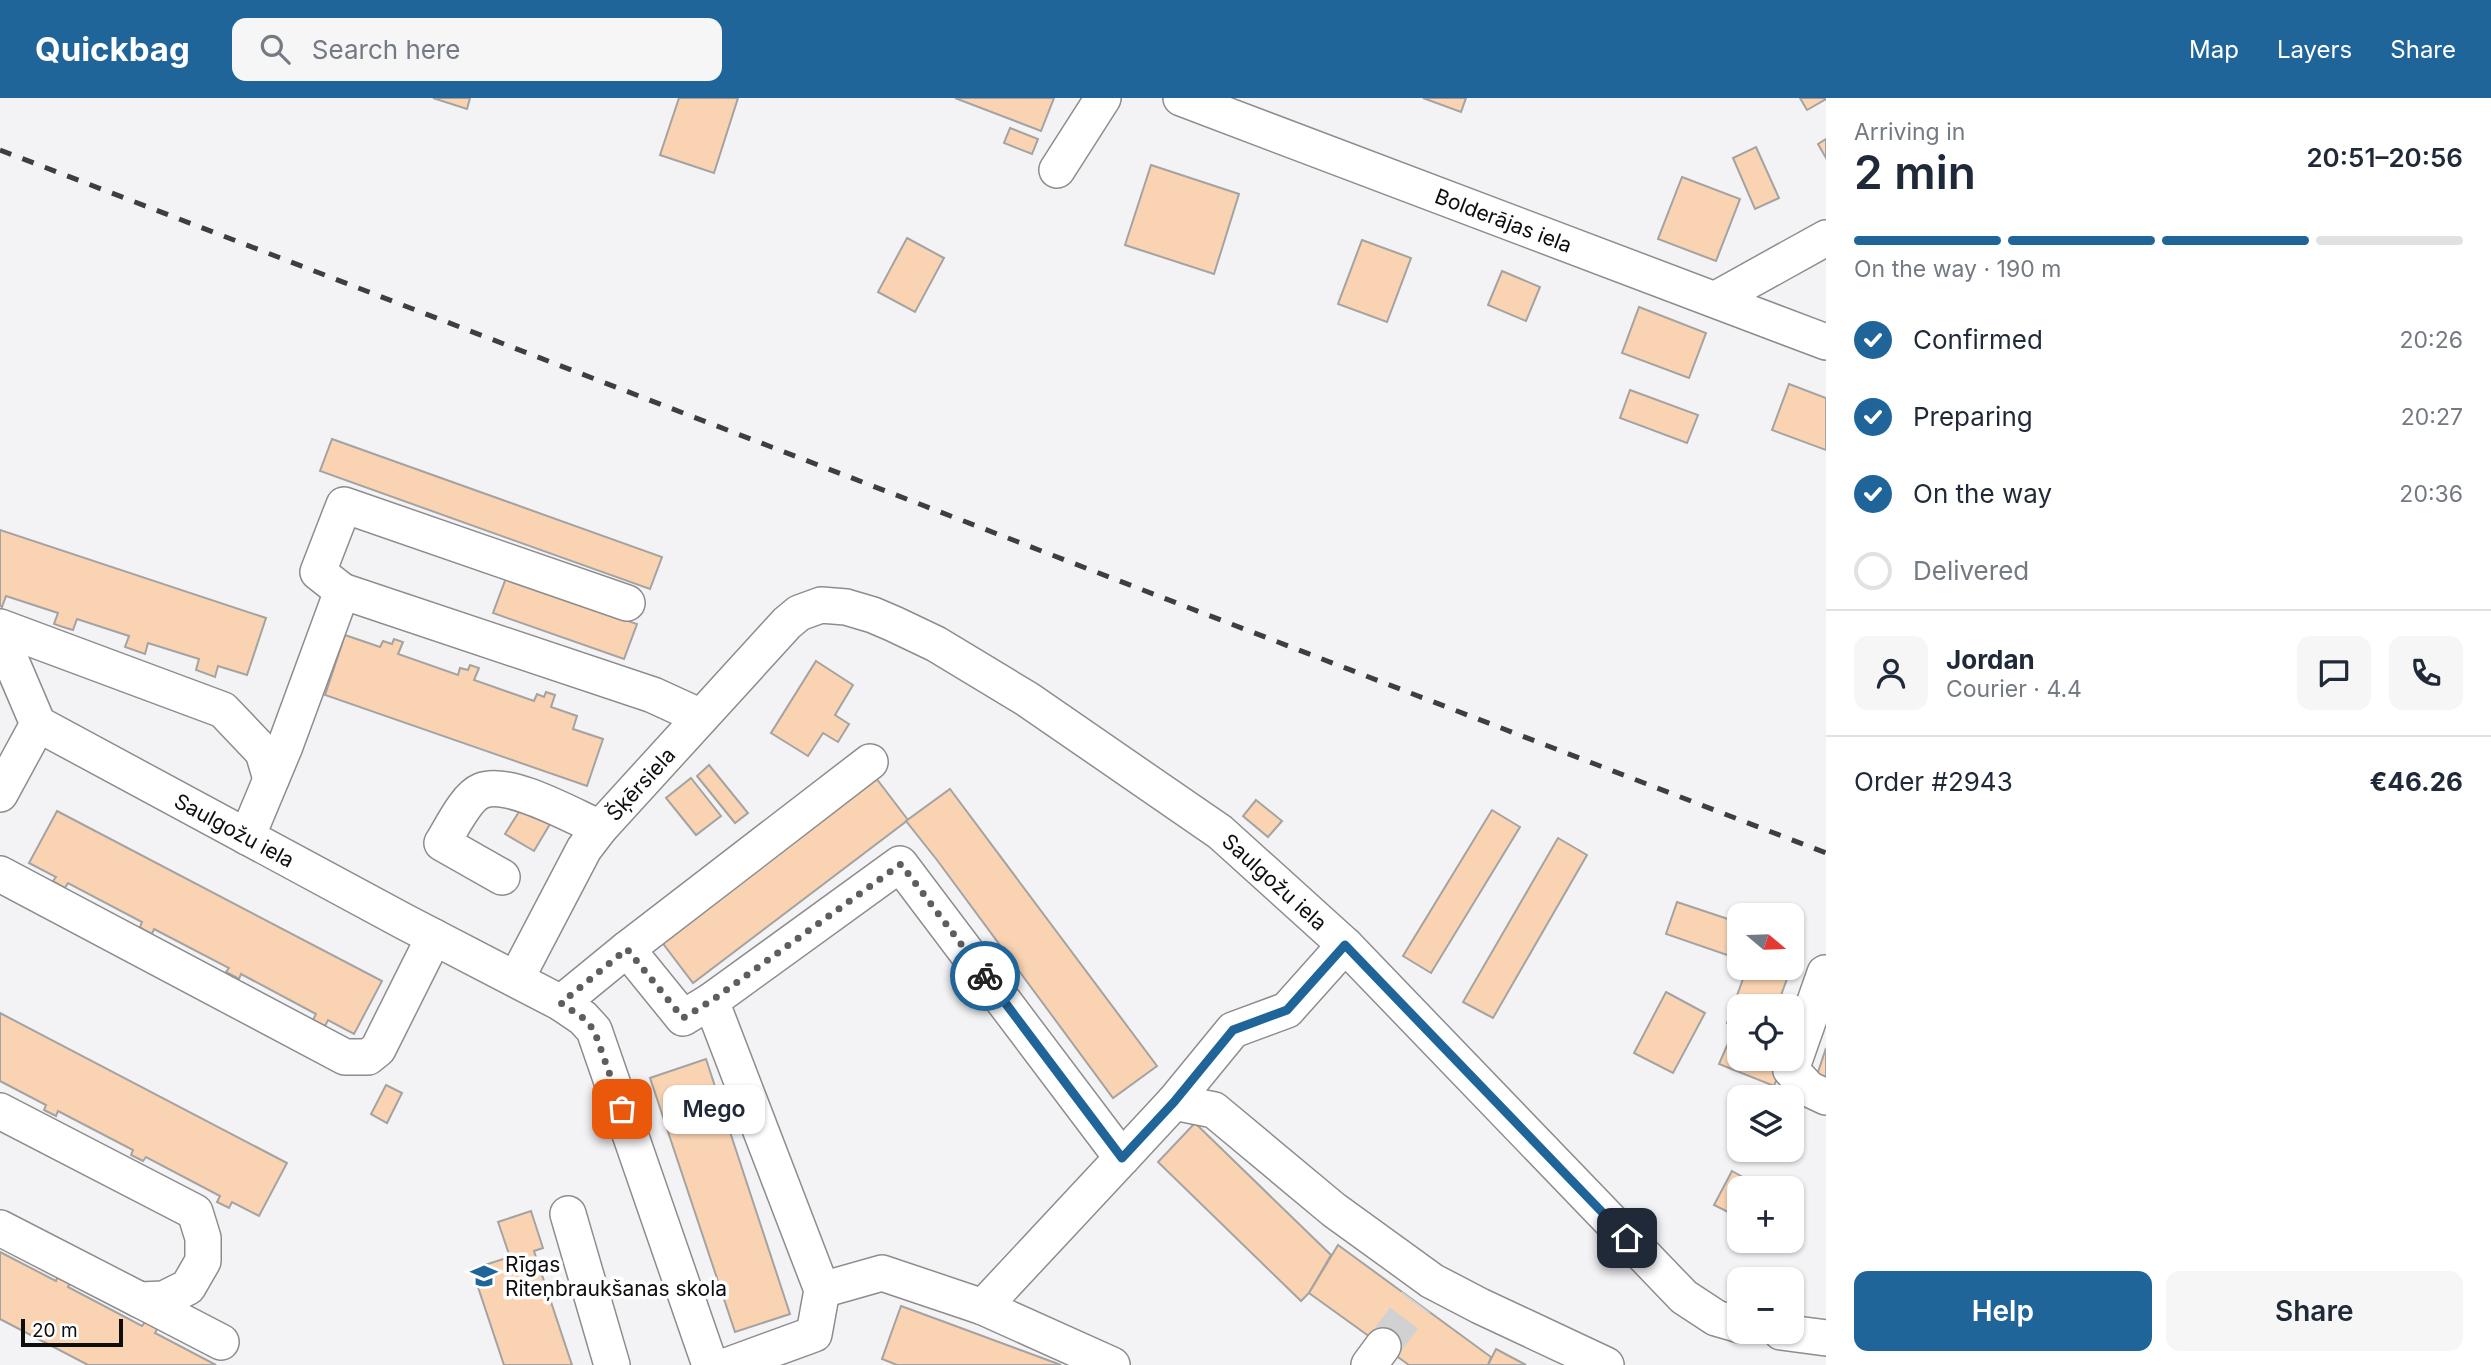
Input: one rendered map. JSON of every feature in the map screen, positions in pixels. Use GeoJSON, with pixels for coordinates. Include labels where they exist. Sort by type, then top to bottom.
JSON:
{"type":"FeatureCollection","features":[{"type":"Feature","properties":{"kind":"street"},"geometry":{"type":"LineString","coordinates":[[1057,170],[1103,98]]}},
{"type":"Feature","properties":{"kind":"street","name":"Bolderājas iela"},"geometry":{"type":"LineString","coordinates":[[1181,98],[1826,342]]}},
{"type":"Feature","properties":{"kind":"street"},"geometry":{"type":"LineString","coordinates":[[1716,299],[1826,238]]}},
{"type":"Feature","properties":{"kind":"street"},"geometry":{"type":"LineString","coordinates":[[627,603],[344,505],[318,572],[342,591],[653,695],[701,717]]}},
{"type":"Feature","properties":{"kind":"street"},"geometry":{"type":"LineString","coordinates":[[247,837],[342,591]]}},
{"type":"Feature","properties":{"kind":"street","name":"Saulgožu iela"},"geometry":{"type":"LineString","coordinates":[[799,613],[821,605],[846,607],[873,615],[936,644],[1027,699],[1220,832],[1345,945],[1684,1297],[1716,1318],[1727,1321]]}},
{"type":"Feature","properties":{"kind":"street","name":"Šķērsiela"},"geometry":{"type":"LineString","coordinates":[[516,979],[584,849],[600,828],[799,613]]}},
{"type":"Feature","properties":{"kind":"street"},"geometry":{"type":"LineString","coordinates":[[0,627],[223,710],[263,752],[271,779]]}},
{"type":"Feature","properties":{"kind":"street"},"geometry":{"type":"LineString","coordinates":[[0,635],[38,724],[0,794]]}},
{"type":"Feature","properties":{"kind":"street","name":"Saulgožu iela"},"geometry":{"type":"LineString","coordinates":[[38,724],[561,1003],[583,1018],[594,1030],[710,1365]]}},
{"type":"Feature","properties":{"kind":"street"},"geometry":{"type":"LineString","coordinates":[[561,1003],[870,762]]}},
{"type":"Feature","properties":{"kind":"street"},"geometry":{"type":"LineString","coordinates":[[502,877],[442,844],[464,807],[480,791],[500,788],[527,796],[600,828]]}},
{"type":"Feature","properties":{"kind":"street"},"geometry":{"type":"LineString","coordinates":[[627,949],[683,1018],[711,1001],[901,864],[1122,1158]]}},
{"type":"Feature","properties":{"kind":"street"},"geometry":{"type":"LineString","coordinates":[[0,874],[345,1057],[368,1057],[378,1049],[434,937]]}},
{"type":"Feature","properties":{"kind":"street"},"geometry":{"type":"LineString","coordinates":[[983,1307],[1174,1102],[1233,1030],[1287,1010],[1345,945]]}},
{"type":"Feature","properties":{"kind":"street"},"geometry":{"type":"LineString","coordinates":[[1825,973],[1791,1070],[1810,1089],[1826,1097]]}},
{"type":"Feature","properties":{"kind":"street"},"geometry":{"type":"LineString","coordinates":[[711,1001],[822,1290],[814,1334],[729,1365]]}},
{"type":"Feature","properties":{"kind":"street"},"geometry":{"type":"LineString","coordinates":[[1174,1102],[1214,1110],[1334,1210],[1424,1292],[1480,1306],[1606,1365]]}},
{"type":"Feature","properties":{"kind":"street"},"geometry":{"type":"LineString","coordinates":[[0,1111],[195,1212],[203,1238],[202,1261],[188,1287],[164,1299],[140,1300]]}},
{"type":"Feature","properties":{"kind":"street"},"geometry":{"type":"LineString","coordinates":[[568,1214],[612,1365]]}},
{"type":"Feature","properties":{"kind":"street"},"geometry":{"type":"LineString","coordinates":[[0,1228],[221,1342]]}},
{"type":"Feature","properties":{"kind":"street"},"geometry":{"type":"LineString","coordinates":[[822,1290],[882,1273],[983,1307],[1112,1365]]}},
{"type":"Feature","properties":{"kind":"street"},"geometry":{"type":"LineString","coordinates":[[1804,1335],[1826,1338]]}},
{"type":"Feature","properties":{"kind":"building"},"geometry":{"type":"Polygon","coordinates":[[[433,98],[470,98],[467,109],[433,98]]]}},
{"type":"Feature","properties":{"kind":"building"},"geometry":{"type":"Polygon","coordinates":[[[679,98],[738,98],[714,173],[660,155],[679,98]]]}},
{"type":"Feature","properties":{"kind":"building"},"geometry":{"type":"Polygon","coordinates":[[[955,98],[1054,98],[1041,131],[955,98]]]}},
{"type":"Feature","properties":{"kind":"building"},"geometry":{"type":"Polygon","coordinates":[[[1423,98],[1466,98],[1461,112],[1423,98]]]}},
{"type":"Feature","properties":{"kind":"building"},"geometry":{"type":"Polygon","coordinates":[[[1800,98],[1826,98],[1826,99],[1807,110],[1800,98]]]}},
{"type":"Feature","properties":{"kind":"building"},"geometry":{"type":"Polygon","coordinates":[[[1010,128],[1038,139],[1032,154],[1004,143],[1010,128]]]}},
{"type":"Feature","properties":{"kind":"building"},"geometry":{"type":"Polygon","coordinates":[[[1826,139],[1826,158],[1818,144],[1826,139]]]}},
{"type":"Feature","properties":{"kind":"building"},"geometry":{"type":"Polygon","coordinates":[[[1756,147],[1779,198],[1755,209],[1733,158],[1756,147]]]}},
{"type":"Feature","properties":{"kind":"building"},"geometry":{"type":"Polygon","coordinates":[[[1151,165],[1239,194],[1214,274],[1125,245],[1151,165]]]}},
{"type":"Feature","properties":{"kind":"building"},"geometry":{"type":"Polygon","coordinates":[[[1682,177],[1740,199],[1716,261],[1658,239],[1682,177]]]}},
{"type":"Feature","properties":{"kind":"building"},"geometry":{"type":"Polygon","coordinates":[[[907,238],[944,258],[915,312],[878,292],[907,238]]]}},
{"type":"Feature","properties":{"kind":"building"},"geometry":{"type":"Polygon","coordinates":[[[1362,240],[1411,258],[1387,322],[1338,304],[1362,240]]]}},
{"type":"Feature","properties":{"kind":"building"},"geometry":{"type":"Polygon","coordinates":[[[1502,271],[1540,287],[1526,321],[1488,305],[1502,271]]]}},
{"type":"Feature","properties":{"kind":"building"},"geometry":{"type":"Polygon","coordinates":[[[1639,307],[1706,333],[1689,378],[1622,353],[1639,307]]]}},
{"type":"Feature","properties":{"kind":"building"},"geometry":{"type":"Polygon","coordinates":[[[1789,384],[1826,398],[1826,450],[1772,430],[1789,384]]]}},
{"type":"Feature","properties":{"kind":"building"},"geometry":{"type":"Polygon","coordinates":[[[1630,390],[1698,415],[1687,443],[1620,418],[1630,390]]]}},
{"type":"Feature","properties":{"kind":"building"},"geometry":{"type":"Polygon","coordinates":[[[332,439],[662,557],[650,589],[320,471],[332,439]]]}},
{"type":"Feature","properties":{"kind":"building"},"geometry":{"type":"Polygon","coordinates":[[[0,530],[266,618],[247,675],[218,666],[215,677],[196,670],[199,659],[148,643],[145,654],[125,647],[129,636],[77,619],[73,630],[63,627],[54,624],[58,613],[6,596],[2,607],[0,606],[0,530]]]}},
{"type":"Feature","properties":{"kind":"building"},"geometry":{"type":"Polygon","coordinates":[[[506,578],[637,624],[624,659],[493,613],[506,578]]]}},
{"type":"Feature","properties":{"kind":"building"},"geometry":{"type":"Polygon","coordinates":[[[345,635],[380,647],[383,641],[392,644],[394,639],[403,642],[398,654],[458,675],[460,668],[468,670],[470,665],[479,668],[474,680],[534,701],[537,694],[544,697],[546,692],[555,695],[551,707],[577,716],[573,729],[603,739],[587,786],[325,695],[345,635]]]}},
{"type":"Feature","properties":{"kind":"building"},"geometry":{"type":"Polygon","coordinates":[[[816,661],[853,685],[835,715],[849,724],[838,742],[823,733],[808,756],[771,733],[816,661]]]}},
{"type":"Feature","properties":{"kind":"building"},"geometry":{"type":"Polygon","coordinates":[[[709,765],[748,813],[735,823],[697,776],[709,765]]]}},
{"type":"Feature","properties":{"kind":"building"},"geometry":{"type":"Polygon","coordinates":[[[691,778],[721,816],[696,835],[666,798],[691,778]]]}},
{"type":"Feature","properties":{"kind":"building"},"geometry":{"type":"Polygon","coordinates":[[[876,778],[908,820],[693,983],[661,941],[876,778]]]}},
{"type":"Feature","properties":{"kind":"building"},"geometry":{"type":"Polygon","coordinates":[[[950,789],[1157,1066],[1113,1098],[906,821],[950,789]]]}},
{"type":"Feature","properties":{"kind":"building"},"geometry":{"type":"Polygon","coordinates":[[[1256,800],[1282,821],[1268,837],[1243,816],[1256,800]]]}},
{"type":"Feature","properties":{"kind":"building"},"geometry":{"type":"Polygon","coordinates":[[[522,807],[550,824],[534,851],[505,834],[522,807]]]}},
{"type":"Feature","properties":{"kind":"building"},"geometry":{"type":"Polygon","coordinates":[[[1492,810],[1520,827],[1431,973],[1403,956],[1492,810]]]}},
{"type":"Feature","properties":{"kind":"building"},"geometry":{"type":"Polygon","coordinates":[[[57,811],[382,981],[354,1034],[328,1020],[325,1026],[313,1020],[316,1014],[241,974],[239,979],[226,972],[229,968],[154,929],[152,934],[146,931],[140,927],[142,922],[68,883],[65,888],[53,881],[56,877],[29,863],[57,811]]]}},
{"type":"Feature","properties":{"kind":"building"},"geometry":{"type":"Polygon","coordinates":[[[1558,838],[1587,855],[1493,1018],[1463,1002],[1558,838]]]}},
{"type":"Feature","properties":{"kind":"building"},"geometry":{"type":"Polygon","coordinates":[[[1677,902],[1727,919],[1727,955],[1666,934],[1677,902]]]}},
{"type":"Feature","properties":{"kind":"building"},"geometry":{"type":"Polygon","coordinates":[[[1743,980],[1787,980],[1781,994],[1738,994],[1743,980]]]}},
{"type":"Feature","properties":{"kind":"building"},"geometry":{"type":"Polygon","coordinates":[[[1666,992],[1705,1013],[1673,1073],[1634,1053],[1666,992]]]}},
{"type":"Feature","properties":{"kind":"building"},"geometry":{"type":"Polygon","coordinates":[[[0,1013],[287,1163],[259,1216],[232,1202],[229,1208],[217,1202],[220,1196],[146,1157],[143,1161],[131,1155],[133,1150],[58,1111],[56,1116],[44,1110],[46,1105],[0,1081],[0,1013]]]}},
{"type":"Feature","properties":{"kind":"building"},"geometry":{"type":"Polygon","coordinates":[[[1727,1046],[1727,1067],[1719,1064],[1727,1046]]]}},
{"type":"Feature","properties":{"kind":"building"},"geometry":{"type":"Polygon","coordinates":[[[1826,1048],[1826,1084],[1815,1081],[1826,1048]]]}},
{"type":"Feature","properties":{"kind":"building"},"geometry":{"type":"Polygon","coordinates":[[[706,1059],[790,1314],[735,1332],[650,1078],[706,1059]]]}},
{"type":"Feature","properties":{"kind":"building"},"geometry":{"type":"Polygon","coordinates":[[[1736,1071],[1780,1071],[1774,1085],[1736,1071]]]}},
{"type":"Feature","properties":{"kind":"building"},"geometry":{"type":"Polygon","coordinates":[[[386,1085],[402,1093],[387,1123],[371,1114],[386,1085]]]}},
{"type":"Feature","properties":{"kind":"building"},"geometry":{"type":"Polygon","coordinates":[[[1195,1123],[1331,1255],[1309,1293],[1301,1301],[1158,1162],[1195,1123]]]}},
{"type":"Feature","properties":{"kind":"building"},"geometry":{"type":"Polygon","coordinates":[[[1727,1180],[1727,1212],[1714,1205],[1727,1180]]]}},
{"type":"Feature","properties":{"kind":"building"},"geometry":{"type":"Polygon","coordinates":[[[531,1211],[543,1248],[534,1251],[572,1365],[504,1365],[472,1269],[510,1257],[498,1222],[531,1211]]]}},
{"type":"Feature","properties":{"kind":"building"},"geometry":{"type":"Polygon","coordinates":[[[1338,1245],[1491,1357],[1488,1365],[1409,1365],[1309,1293],[1338,1245]]]}},
{"type":"Feature","properties":{"kind":"building"},"geometry":{"type":"Polygon","coordinates":[[[0,1252],[56,1281],[58,1276],[70,1283],[68,1287],[142,1326],[146,1321],[158,1327],[155,1333],[216,1365],[88,1365],[0,1319],[0,1252]]]}},
{"type":"Feature","properties":{"kind":"building"},"geometry":{"type":"Polygon","coordinates":[[[901,1306],[1061,1365],[897,1365],[882,1359],[901,1306]]]}},
{"type":"Feature","properties":{"kind":"building"},"geometry":{"type":"Polygon","coordinates":[[[1496,1349],[1526,1365],[1488,1365],[1496,1349]]]}},
{"type":"Feature","properties":{"kind":"tunnel"},"geometry":{"type":"LineString","coordinates":[[1383,1346],[1416,1302]]}},
{"type":"Feature","properties":{"kind":"railway"},"geometry":{"type":"LineString","coordinates":[[0,150],[1826,853]]}},
{"type":"Feature","properties":{"kind":"way so far"},"geometry":{"type":"LineString","coordinates":[[622,1109],[594,1030],[583,1018],[561,1003],[627,949],[683,1018],[711,1001],[901,864],[985,976]]}},
{"type":"Feature","properties":{"kind":"place","name":"Mego"},"geometry":{"type":"Point","coordinates":[622,1109]}},
{"type":"Feature","properties":{"kind":"place","name":"Rīgas Riteņbraukšanas skola"},"geometry":{"type":"Point","coordinates":[484,1276]}},
{"type":"Feature","properties":{"kind":"route"},"geometry":{"type":"LineString","coordinates":[[985,976],[1122,1158],[1174,1102],[1233,1030],[1287,1010],[1345,945],[1627,1238]]}}]}
